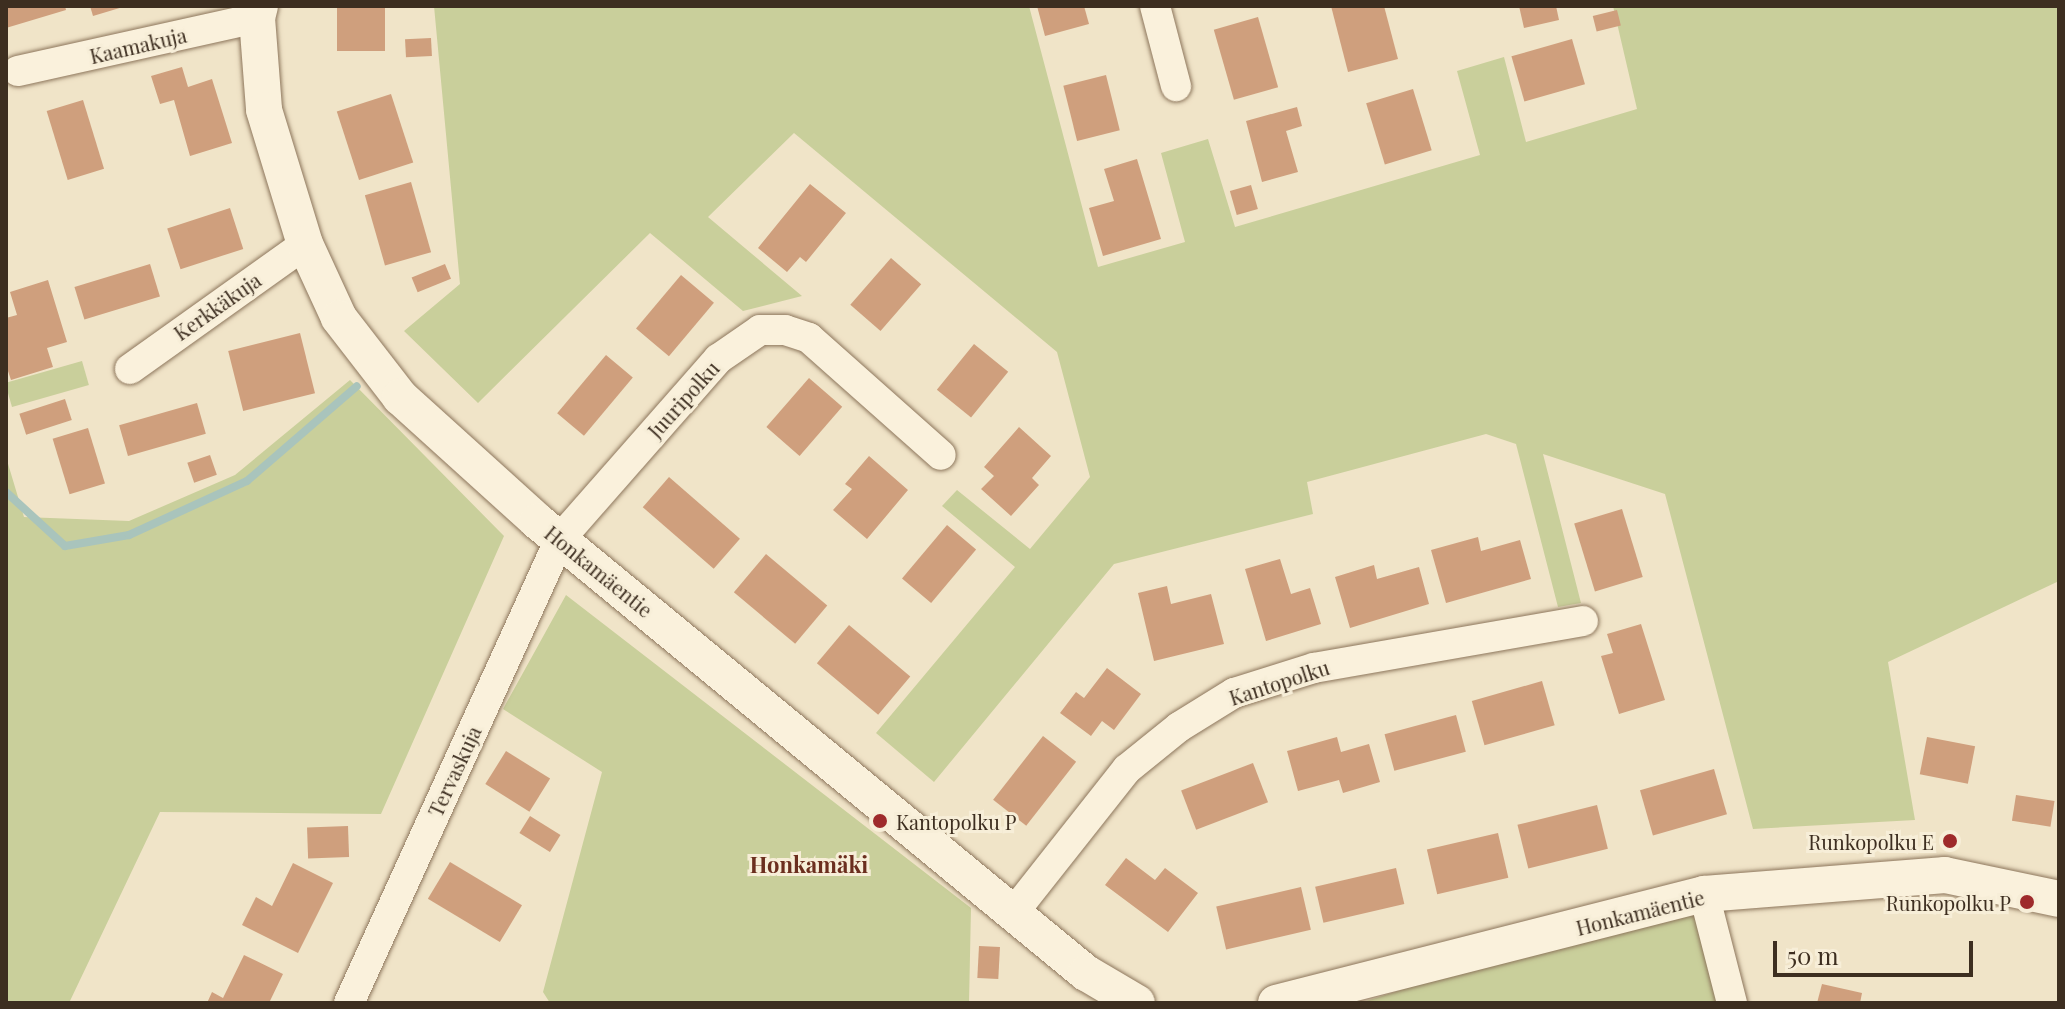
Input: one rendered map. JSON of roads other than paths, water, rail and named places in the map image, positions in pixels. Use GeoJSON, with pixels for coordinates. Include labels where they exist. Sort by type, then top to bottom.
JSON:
{"type":"FeatureCollection","features":[{"type":"Feature","properties":{"kind":"street"},"geometry":{"type":"LineString","coordinates":[[1155,6],[1176,86]]}},
{"type":"Feature","properties":{"kind":"street","name":"Kaamakuja"},"geometry":{"type":"LineString","coordinates":[[18,71],[258,12]]}},
{"type":"Feature","properties":{"kind":"street","name":"Honkamäentie"},"geometry":{"type":"LineString","coordinates":[[258,12],[264,110],[305,244],[339,318],[400,397],[560,539],[1086,973],[1137,1003]]}},
{"type":"Feature","properties":{"kind":"street","name":"Kerkkäkuja"},"geometry":{"type":"LineString","coordinates":[[130,369],[305,244]]}},
{"type":"Feature","properties":{"kind":"street","name":"Juuripolku"},"geometry":{"type":"LineString","coordinates":[[560,539],[718,359],[760,330],[785,330],[809,338],[941,455]]}},
{"type":"Feature","properties":{"kind":"street","name":"Tervaskuja"},"geometry":{"type":"LineString","coordinates":[[349,1003],[560,539]]}},
{"type":"Feature","properties":{"kind":"street","name":"Kantopolku"},"geometry":{"type":"LineString","coordinates":[[1014,912],[1127,769],[1179,727],[1234,693],[1314,668],[1583,621]]}},
{"type":"Feature","properties":{"kind":"street","name":"Honkamäentie"},"geometry":{"type":"LineString","coordinates":[[1276,1003],[1704,894],[1945,875],[2059,899]]}},
{"type":"Feature","properties":{"kind":"street"},"geometry":{"type":"LineString","coordinates":[[1704,894],[1732,1003]]}},
{"type":"Feature","properties":{"kind":"waterway"},"geometry":{"type":"LineString","coordinates":[[6,492],[65,546],[129,535],[247,481],[357,386]]}},
{"type":"Feature","properties":{"kind":"place","name":"Kantopolku P"},"geometry":{"type":"Point","coordinates":[880,821]}},
{"type":"Feature","properties":{"kind":"place","name":"Runkopolku E"},"geometry":{"type":"Point","coordinates":[1950,841]}},
{"type":"Feature","properties":{"kind":"place","name":"Runkopolku P"},"geometry":{"type":"Point","coordinates":[2027,902]}},
{"type":"Feature","properties":{"kind":"district","name":"Honkamäki"},"geometry":{"type":"Point","coordinates":[809,865]}}]}
